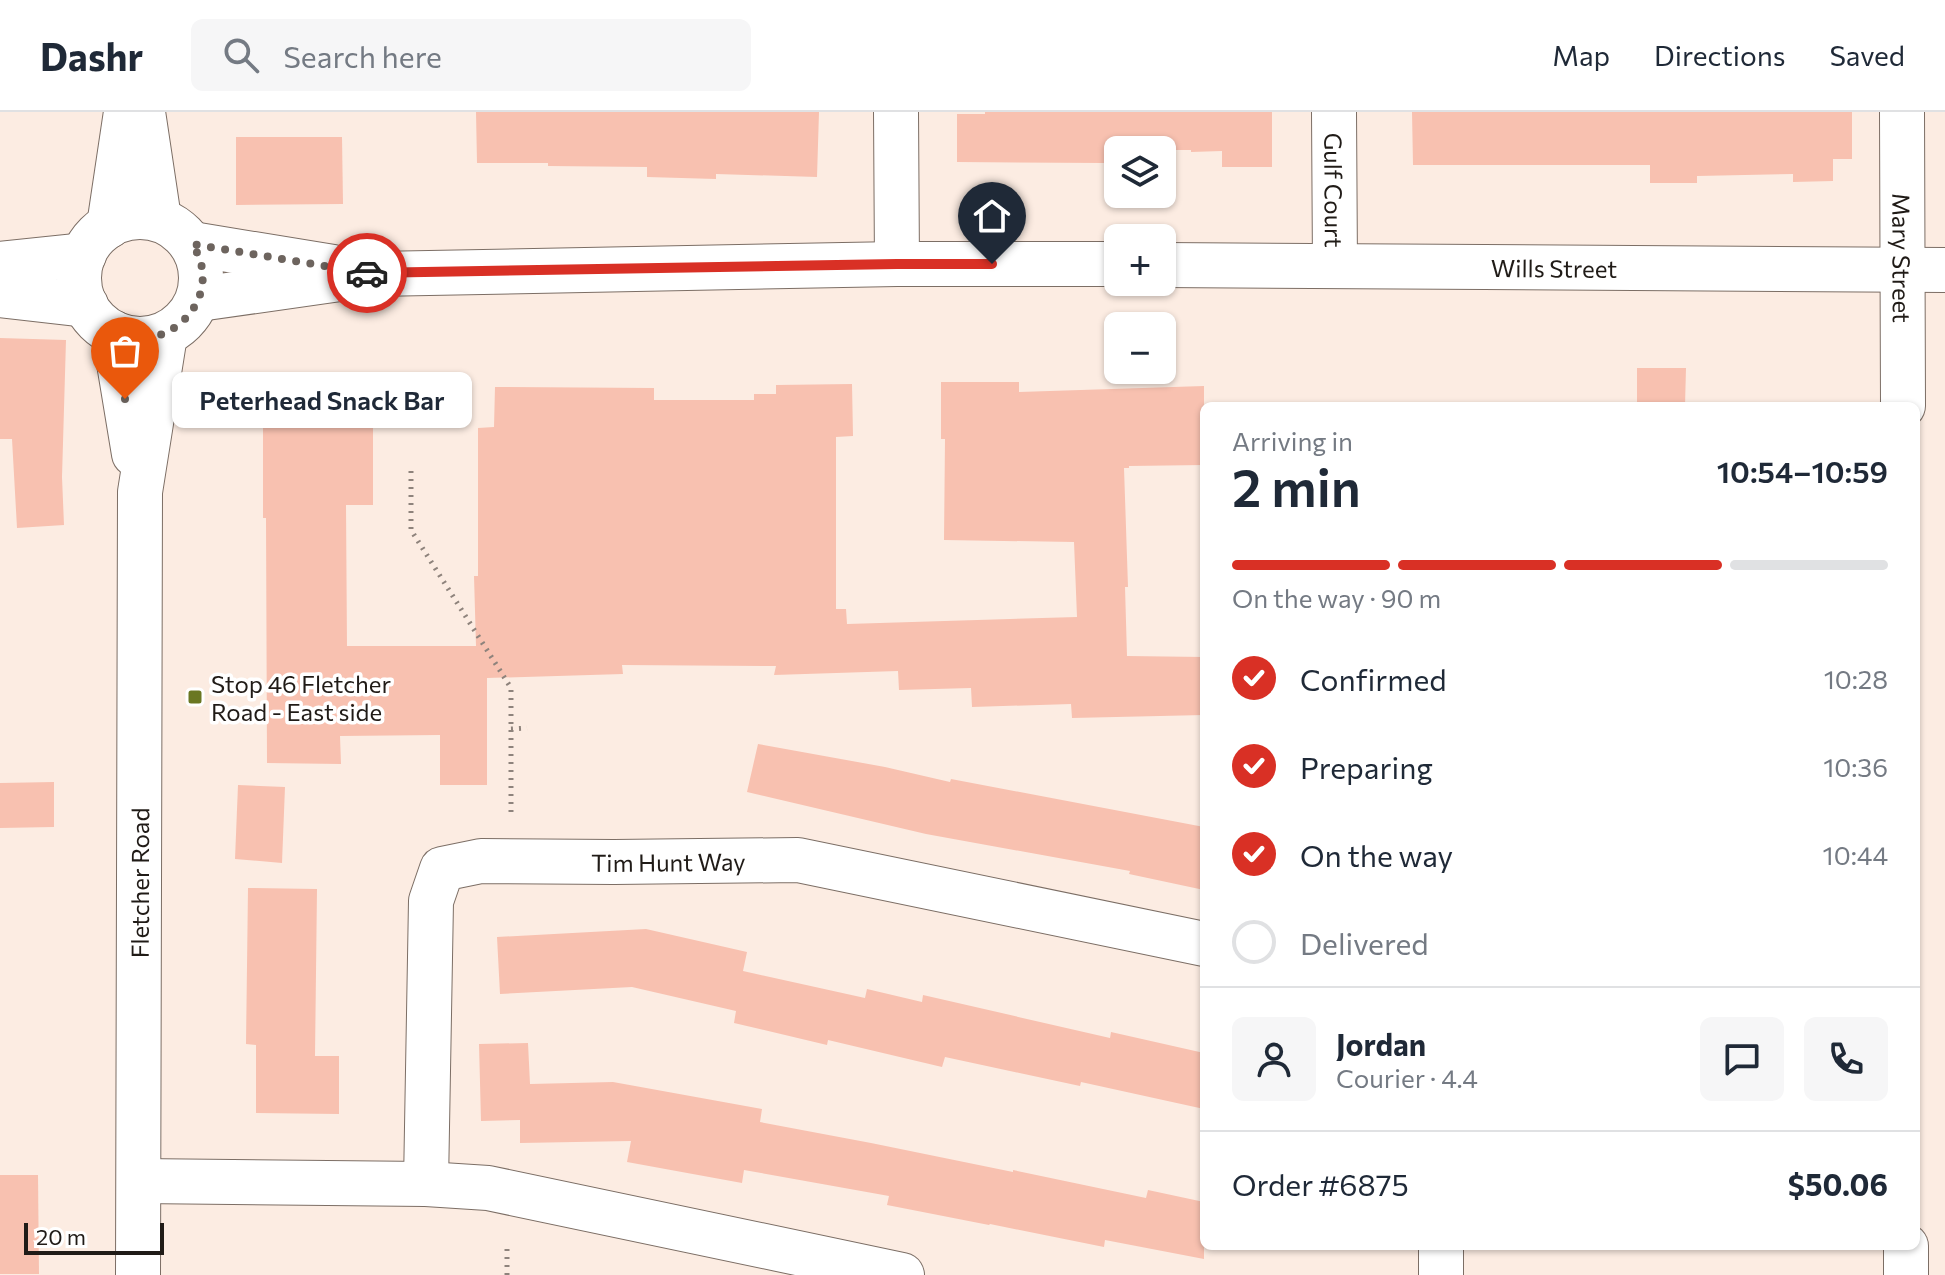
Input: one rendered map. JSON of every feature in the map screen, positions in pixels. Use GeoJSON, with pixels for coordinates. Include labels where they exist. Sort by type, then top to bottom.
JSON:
{"type":"FeatureCollection","features":[{"type":"Feature","properties":{"kind":"street"},"geometry":{"type":"LineString","coordinates":[[96,240],[126,112]]}},
{"type":"Feature","properties":{"kind":"street"},"geometry":{"type":"LineString","coordinates":[[0,295],[100,319],[126,338],[148,339],[165,335],[183,323],[199,299],[203,279],[197,252],[175,232],[143,112]]}},
{"type":"Feature","properties":{"kind":"street"},"geometry":{"type":"LineString","coordinates":[[896,112],[897,264]]}},
{"type":"Feature","properties":{"kind":"street","name":"Gulf Court"},"geometry":{"type":"LineString","coordinates":[[1334,112],[1335,266]]}},
{"type":"Feature","properties":{"kind":"street","name":"Mary Street"},"geometry":{"type":"LineString","coordinates":[[1902,112],[1903,402]]}},
{"type":"Feature","properties":{"kind":"street"},"geometry":{"type":"LineString","coordinates":[[100,319],[79,283],[81,261],[96,240],[120,219],[138,216],[175,232],[375,274]]}},
{"type":"Feature","properties":{"kind":"street"},"geometry":{"type":"LineString","coordinates":[[0,264],[96,240]]}},
{"type":"Feature","properties":{"kind":"street"},"geometry":{"type":"LineString","coordinates":[[199,299],[375,274],[897,264],[1104,264]]}},
{"type":"Feature","properties":{"kind":"street","name":"Wills Street"},"geometry":{"type":"LineString","coordinates":[[1176,265],[1945,270]]}},
{"type":"Feature","properties":{"kind":"street","name":"Fletcher Road"},"geometry":{"type":"LineString","coordinates":[[100,319],[140,492]]}},
{"type":"Feature","properties":{"kind":"street","name":"Fletcher Road"},"geometry":{"type":"LineString","coordinates":[[138,1275],[140,492],[165,335]]}},
{"type":"Feature","properties":{"kind":"street","name":"Tim Hunt Way"},"geometry":{"type":"LineString","coordinates":[[426,1184],[431,901],[442,869],[481,861],[798,860],[1200,943]]}},
{"type":"Feature","properties":{"kind":"street"},"geometry":{"type":"LineString","coordinates":[[139,1181],[426,1184],[488,1188],[902,1275]]}},
{"type":"Feature","properties":{"kind":"street"},"geometry":{"type":"LineString","coordinates":[[1441,1250],[1441,1275]]}},
{"type":"Feature","properties":{"kind":"street"},"geometry":{"type":"LineString","coordinates":[[1906,1250],[1906,1275]]}},
{"type":"Feature","properties":{"kind":"path"},"geometry":{"type":"LineString","coordinates":[[411,471],[411,530],[511,688],[511,862]]}},
{"type":"Feature","properties":{"kind":"path"},"geometry":{"type":"LineString","coordinates":[[511,729],[527,728]]}},
{"type":"Feature","properties":{"kind":"path"},"geometry":{"type":"LineString","coordinates":[[507,1244],[507,1275]]}},
{"type":"Feature","properties":{"kind":"building"},"geometry":{"type":"Polygon","coordinates":[[[476,112],[819,112],[817,177],[716,174],[716,179],[647,177],[647,167],[477,163],[476,112]]]}},
{"type":"Feature","properties":{"kind":"building"},"geometry":{"type":"Polygon","coordinates":[[[1272,112],[1272,167],[1222,167],[1222,151],[1176,150],[1176,136],[1104,136],[1104,163],[957,162],[957,114],[1272,112]]]}},
{"type":"Feature","properties":{"kind":"building"},"geometry":{"type":"Polygon","coordinates":[[[1412,112],[1852,112],[1852,159],[1833,159],[1833,181],[1793,182],[1793,174],[1697,176],[1697,183],[1650,183],[1650,165],[1413,165],[1412,112]]]}},
{"type":"Feature","properties":{"kind":"building"},"geometry":{"type":"Polygon","coordinates":[[[236,137],[342,137],[343,204],[236,205],[236,137]]]}},
{"type":"Feature","properties":{"kind":"building"},"geometry":{"type":"Polygon","coordinates":[[[0,338],[66,340],[62,477],[64,525],[17,528],[12,439],[0,439],[0,338]]]}},
{"type":"Feature","properties":{"kind":"building"},"geometry":{"type":"Polygon","coordinates":[[[1637,368],[1686,368],[1685,402],[1637,402],[1637,368]]]}},
{"type":"Feature","properties":{"kind":"building"},"geometry":{"type":"Polygon","coordinates":[[[941,382],[1019,382],[1019,392],[1204,386],[1204,402],[1200,402],[1200,465],[1124,468],[1127,656],[1200,657],[1200,715],[1072,718],[1071,704],[972,707],[971,688],[899,690],[898,671],[774,675],[776,666],[622,665],[623,674],[487,678],[487,785],[440,785],[440,735],[340,736],[341,764],[267,763],[263,406],[338,406],[338,398],[373,397],[373,505],[346,505],[347,646],[476,646],[474,576],[478,576],[478,428],[494,427],[495,387],[654,388],[654,400],[754,400],[754,394],[776,394],[776,385],[852,384],[853,436],[836,437],[836,609],[846,609],[847,624],[1077,617],[1074,542],[944,540],[945,439],[941,439],[941,382]]]}},
{"type":"Feature","properties":{"kind":"building"},"geometry":{"type":"Polygon","coordinates":[[[758,744],[1200,826],[1200,889],[1129,874],[1130,871],[926,834],[747,792],[758,744]]]}},
{"type":"Feature","properties":{"kind":"building"},"geometry":{"type":"Polygon","coordinates":[[[54,782],[54,827],[0,828],[0,783],[54,782]]]}},
{"type":"Feature","properties":{"kind":"building"},"geometry":{"type":"Polygon","coordinates":[[[238,785],[285,787],[282,863],[235,859],[238,785]]]}},
{"type":"Feature","properties":{"kind":"building"},"geometry":{"type":"Polygon","coordinates":[[[248,888],[317,889],[315,1056],[339,1056],[339,1114],[256,1113],[256,1045],[246,1044],[248,888]]]}},
{"type":"Feature","properties":{"kind":"building"},"geometry":{"type":"Polygon","coordinates":[[[646,929],[747,952],[743,971],[865,998],[867,989],[922,1002],[923,995],[1110,1038],[1111,1032],[1200,1052],[1200,1108],[945,1057],[942,1067],[828,1040],[827,1045],[734,1023],[736,1011],[632,987],[500,994],[497,937],[646,929]]]}},
{"type":"Feature","properties":{"kind":"building"},"geometry":{"type":"Polygon","coordinates":[[[528,1043],[530,1084],[613,1082],[762,1109],[760,1122],[1146,1198],[1148,1190],[1200,1201],[1200,1250],[1204,1250],[1204,1259],[1105,1240],[1104,1247],[989,1225],[887,1205],[889,1196],[744,1170],[742,1183],[627,1162],[631,1141],[520,1143],[520,1120],[481,1121],[479,1044],[528,1043]]]}},
{"type":"Feature","properties":{"kind":"building"},"geometry":{"type":"Polygon","coordinates":[[[0,1175],[38,1175],[39,1274],[0,1274],[0,1175]]]}},
{"type":"Feature","properties":{"kind":"way so far"},"geometry":{"type":"LineString","coordinates":[[125,399],[114,333],[126,338],[148,339],[165,335],[183,323],[199,299],[203,279],[192,244],[367,273]]}},
{"type":"Feature","properties":{"kind":"place","name":"Peterhead Snack Bar"},"geometry":{"type":"Point","coordinates":[125,399]}},
{"type":"Feature","properties":{"kind":"place","name":"Stop 46 Fletcher Road - East side"},"geometry":{"type":"Point","coordinates":[195,697]}},
{"type":"Feature","properties":{"kind":"route"},"geometry":{"type":"LineString","coordinates":[[367,273],[992,264]]}}]}
